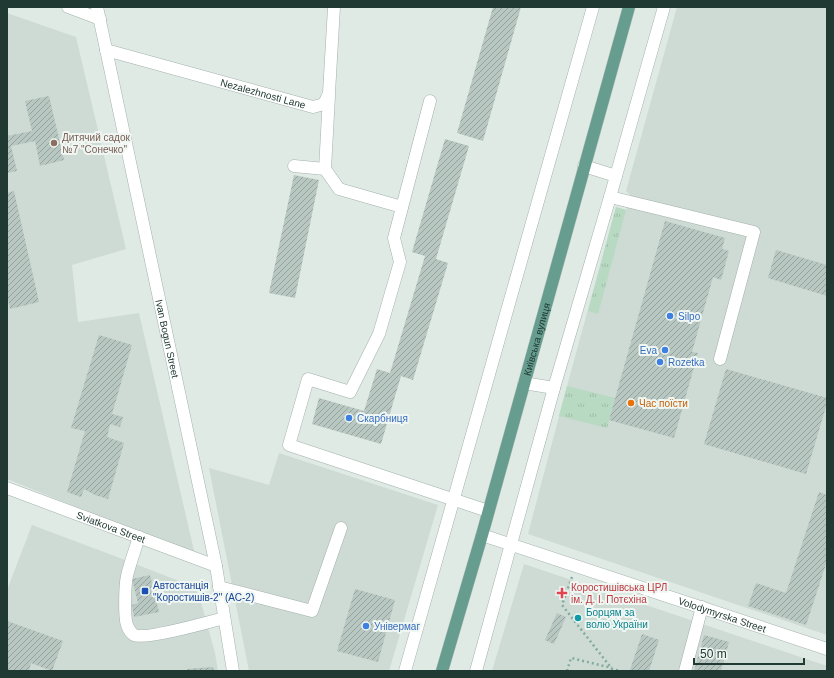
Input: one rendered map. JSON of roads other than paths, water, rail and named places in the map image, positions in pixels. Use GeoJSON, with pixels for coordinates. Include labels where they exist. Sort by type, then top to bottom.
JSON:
{"type":"FeatureCollection","features":[{"type":"Feature","properties":{"kind":"main road","name":"Київська вулиця"},"geometry":{"type":"LineString","coordinates":[[442,671],[482,535],[629,7]]}},
{"type":"Feature","properties":{"kind":"street"},"geometry":{"type":"LineString","coordinates":[[68,7],[98,13]]}},
{"type":"Feature","properties":{"kind":"street"},"geometry":{"type":"LineString","coordinates":[[334,7],[325,169],[339,189],[402,207]]}},
{"type":"Feature","properties":{"kind":"street"},"geometry":{"type":"LineString","coordinates":[[405,671],[593,7]]}},
{"type":"Feature","properties":{"kind":"street"},"geometry":{"type":"LineString","coordinates":[[476,671],[554,388],[664,7]]}},
{"type":"Feature","properties":{"kind":"street","name":"Ivan Bogun Street"},"geometry":{"type":"LineString","coordinates":[[98,13],[216,566],[233,671]]}},
{"type":"Feature","properties":{"kind":"street","name":"Nezalezhnosti Lane"},"geometry":{"type":"LineString","coordinates":[[106,50],[313,107],[324,104],[329,93]]}},
{"type":"Feature","properties":{"kind":"street"},"geometry":{"type":"LineString","coordinates":[[430,101],[394,238],[400,262],[379,334],[350,392],[308,379],[289,445],[488,512]]}},
{"type":"Feature","properties":{"kind":"street"},"geometry":{"type":"LineString","coordinates":[[294,166],[325,169]]}},
{"type":"Feature","properties":{"kind":"street"},"geometry":{"type":"LineString","coordinates":[[584,166],[616,176]]}},
{"type":"Feature","properties":{"kind":"street"},"geometry":{"type":"LineString","coordinates":[[610,197],[754,232],[720,359]]}},
{"type":"Feature","properties":{"kind":"street"},"geometry":{"type":"LineString","coordinates":[[524,383],[554,388]]}},
{"type":"Feature","properties":{"kind":"street","name":"Sviatkova Street"},"geometry":{"type":"LineString","coordinates":[[7,488],[216,566]]}},
{"type":"Feature","properties":{"kind":"street"},"geometry":{"type":"LineString","coordinates":[[219,588],[312,611],[341,528]]}},
{"type":"Feature","properties":{"kind":"street","name":"Volodymyrska Street"},"geometry":{"type":"LineString","coordinates":[[482,535],[827,649]]}},
{"type":"Feature","properties":{"kind":"street"},"geometry":{"type":"LineString","coordinates":[[139,537],[126,577],[125,613],[130,632],[139,636],[159,634],[224,618]]}},
{"type":"Feature","properties":{"kind":"street"},"geometry":{"type":"LineString","coordinates":[[685,671],[702,607]]}},
{"type":"Feature","properties":{"kind":"place","name":"Дитячий садок №7 \"Сонечко\""},"geometry":{"type":"Point","coordinates":[54,143]}},
{"type":"Feature","properties":{"kind":"place","name":"Silpo"},"geometry":{"type":"Point","coordinates":[670,316]}},
{"type":"Feature","properties":{"kind":"place","name":"Eva"},"geometry":{"type":"Point","coordinates":[665,350]}},
{"type":"Feature","properties":{"kind":"place","name":"Rozetka"},"geometry":{"type":"Point","coordinates":[660,362]}},
{"type":"Feature","properties":{"kind":"place","name":"Час поїсти"},"geometry":{"type":"Point","coordinates":[631,403]}},
{"type":"Feature","properties":{"kind":"place","name":"Скарбниця"},"geometry":{"type":"Point","coordinates":[349,418]}},
{"type":"Feature","properties":{"kind":"place","name":"Автостанція \"Коростишів-2\" (АС-2)"},"geometry":{"type":"Point","coordinates":[145,591]}},
{"type":"Feature","properties":{"kind":"place","name":"Коростишівська ЦРЛ ім. Д. І. Потєхіна"},"geometry":{"type":"Point","coordinates":[562,593]}},
{"type":"Feature","properties":{"kind":"place","name":"Борцям за волю України"},"geometry":{"type":"Point","coordinates":[578,618]}},
{"type":"Feature","properties":{"kind":"place","name":"Універмаг"},"geometry":{"type":"Point","coordinates":[366,626]}}]}
